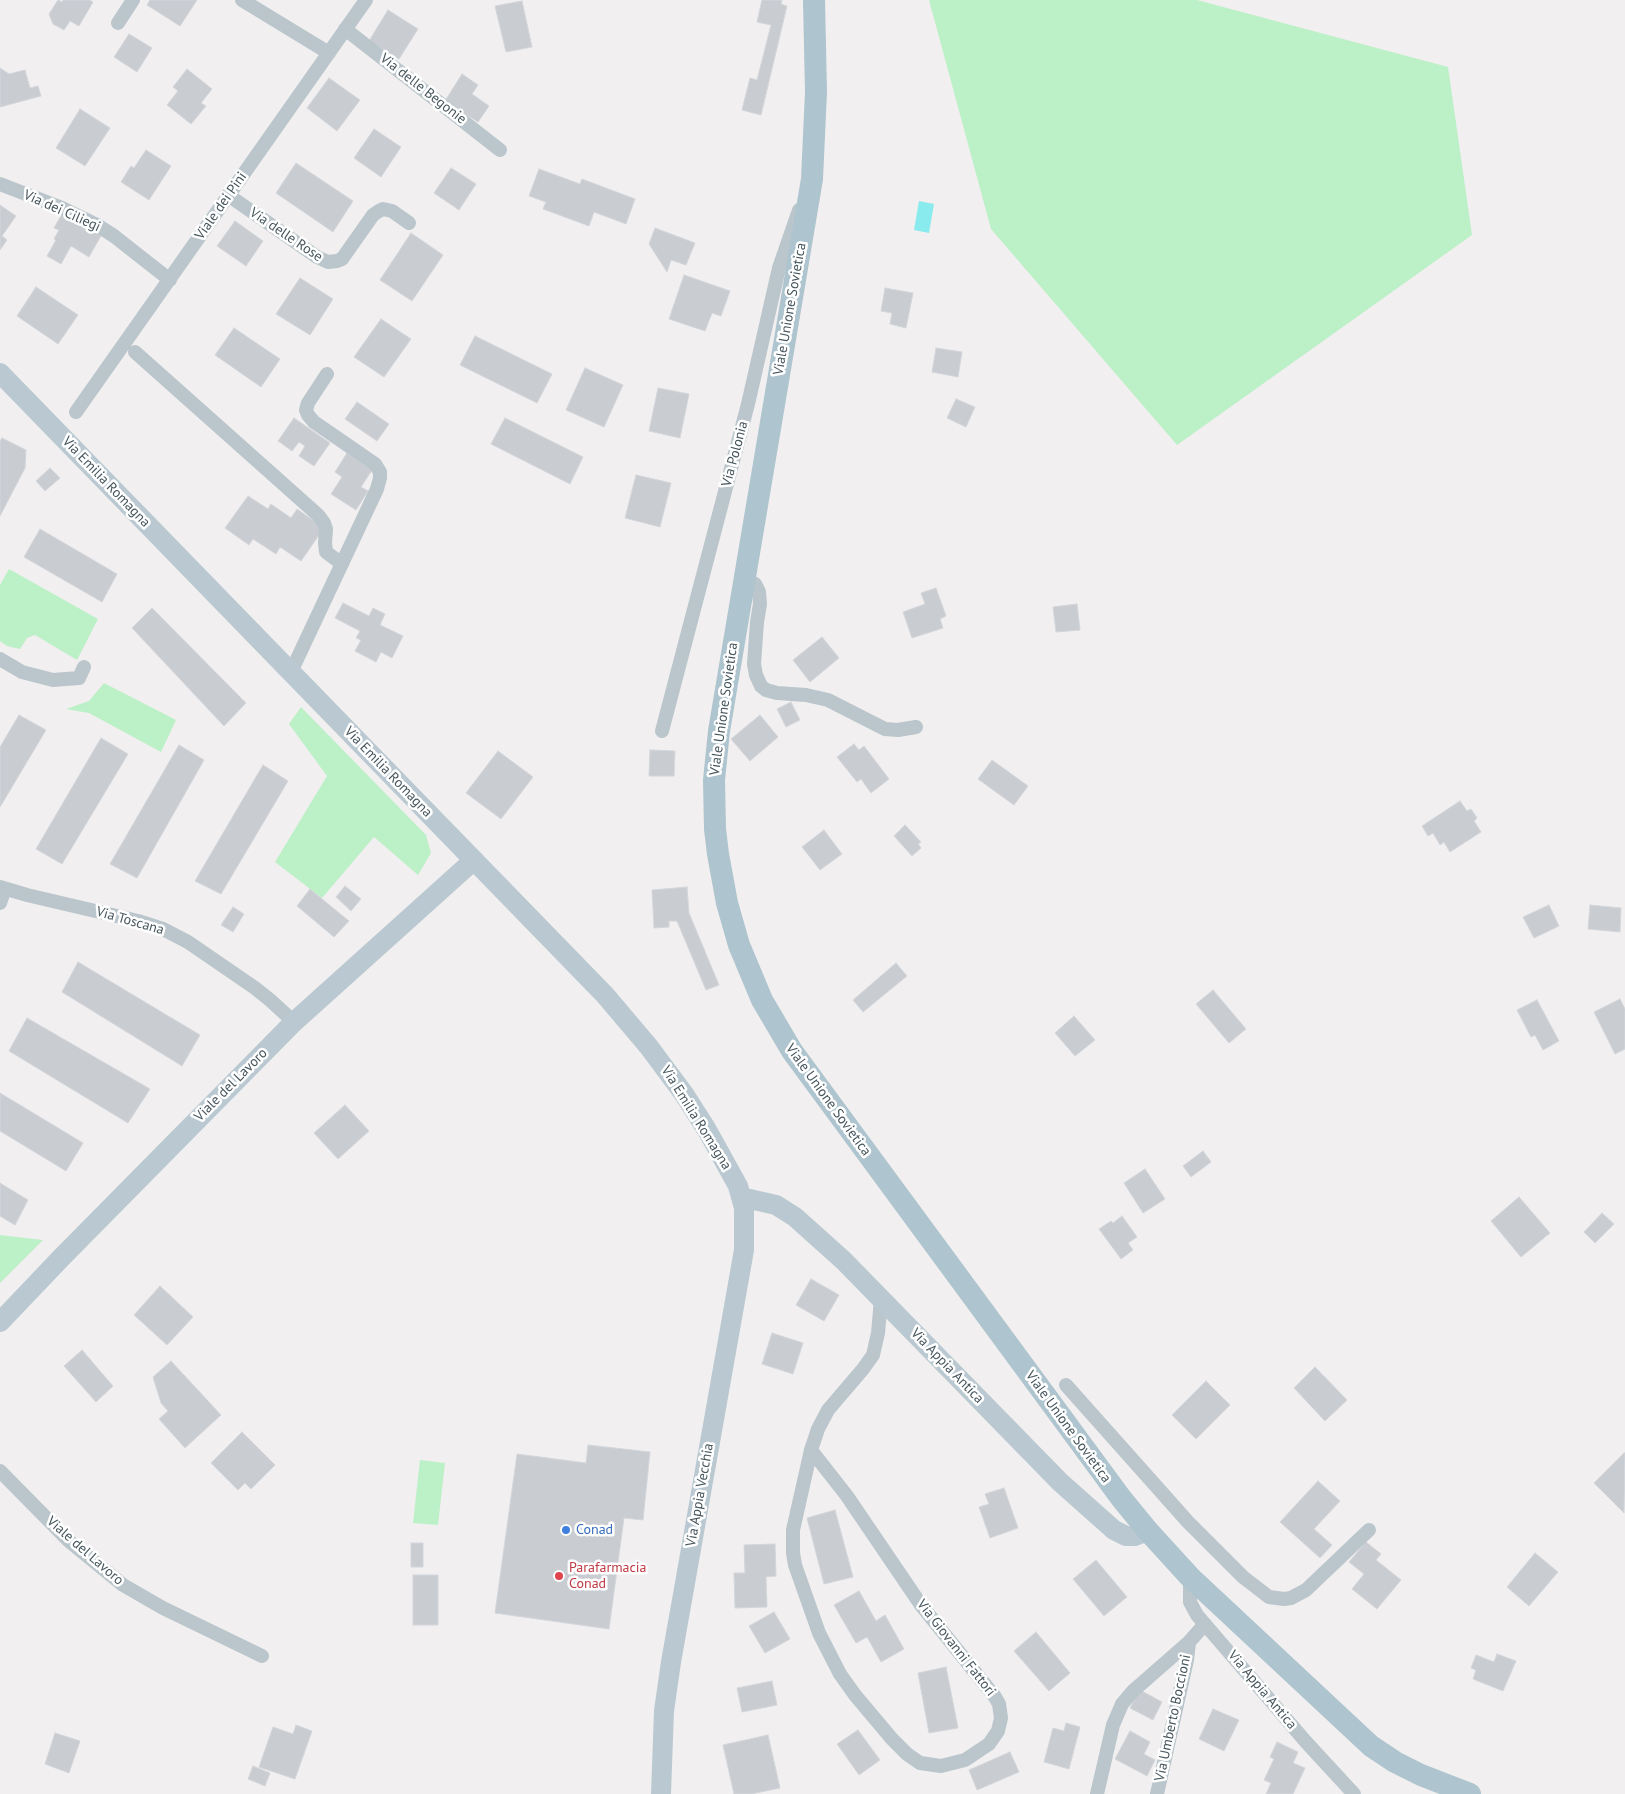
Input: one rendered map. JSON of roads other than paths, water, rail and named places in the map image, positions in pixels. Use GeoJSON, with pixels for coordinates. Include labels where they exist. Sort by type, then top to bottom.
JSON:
{"type":"FeatureCollection","features":[{"type":"Feature","properties":{"kind":"main road","name":"Viale Unione Sovietica"},"geometry":{"type":"LineString","coordinates":[[814,0],[816,92],[812,178],[719,731],[714,780],[715,829],[718,854],[729,911],[739,945],[762,1000],[792,1051],[1121,1498],[1148,1531],[1190,1577],[1371,1746],[1395,1762],[1420,1775],[1470,1794]]}},
{"type":"Feature","properties":{"kind":"main road","name":"Via Emilia Romagna"},"geometry":{"type":"LineString","coordinates":[[0,373],[605,995],[659,1059],[684,1094],[707,1130],[742,1197]]}},
{"type":"Feature","properties":{"kind":"main road","name":"Viale del Lavoro"},"geometry":{"type":"LineString","coordinates":[[0,1322],[67,1251],[294,1022],[474,860]]}},
{"type":"Feature","properties":{"kind":"main road","name":"Via Appia Antica"},"geometry":{"type":"LineString","coordinates":[[742,1197],[765,1202],[790,1213],[844,1261],[1060,1482],[1114,1530],[1126,1536],[1135,1536],[1148,1531]]}},
{"type":"Feature","properties":{"kind":"main road","name":"Via Appia Vecchia"},"geometry":{"type":"LineString","coordinates":[[661,1794],[664,1711],[671,1662],[744,1250],[745,1218],[742,1197]]}},
{"type":"Feature","properties":{"kind":"street"},"geometry":{"type":"LineString","coordinates":[[118,24],[133,0]]}},
{"type":"Feature","properties":{"kind":"street"},"geometry":{"type":"LineString","coordinates":[[242,0],[328,53]]}},
{"type":"Feature","properties":{"kind":"street","name":"Viale dei Pini"},"geometry":{"type":"LineString","coordinates":[[76,412],[366,0]]}},
{"type":"Feature","properties":{"kind":"street","name":"Via delle Begonie"},"geometry":{"type":"LineString","coordinates":[[346,29],[500,150]]}},
{"type":"Feature","properties":{"kind":"street","name":"Via Polonia"},"geometry":{"type":"LineString","coordinates":[[662,731],[748,404],[779,268],[812,178]]}},
{"type":"Feature","properties":{"kind":"street","name":"Via dei Ciliegi"},"geometry":{"type":"LineString","coordinates":[[0,184],[62,208],[97,225],[170,280]]}},
{"type":"Feature","properties":{"kind":"street","name":"Via delle Rose"},"geometry":{"type":"LineString","coordinates":[[228,195],[317,258],[328,262],[342,259],[373,215],[379,210],[392,211],[409,223]]}},
{"type":"Feature","properties":{"kind":"street"},"geometry":{"type":"LineString","coordinates":[[135,352],[318,515],[326,529],[326,552],[342,564]]}},
{"type":"Feature","properties":{"kind":"street"},"geometry":{"type":"LineString","coordinates":[[291,672],[377,489],[380,472],[371,461],[314,422],[308,415],[306,410],[308,402],[327,374]]}},
{"type":"Feature","properties":{"kind":"street"},"geometry":{"type":"LineString","coordinates":[[745,579],[758,587],[760,597],[754,664],[761,686],[766,690],[778,693],[806,695],[828,700],[885,730],[916,727]]}},
{"type":"Feature","properties":{"kind":"street"},"geometry":{"type":"LineString","coordinates":[[0,659],[22,672],[53,680],[79,678],[84,667]]}},
{"type":"Feature","properties":{"kind":"street"},"geometry":{"type":"LineString","coordinates":[[0,903],[3,888]]}},
{"type":"Feature","properties":{"kind":"street","name":"Via Toscana"},"geometry":{"type":"LineString","coordinates":[[3,888],[145,923],[170,933],[198,949],[254,988],[294,1022]]}},
{"type":"Feature","properties":{"kind":"street","name":"Via Giovanni Fattori"},"geometry":{"type":"LineString","coordinates":[[811,1450],[847,1496],[920,1605],[999,1704],[1001,1718],[998,1731],[989,1744],[965,1760],[950,1765],[934,1766],[920,1763],[892,1740],[855,1695],[840,1674],[826,1648],[807,1603],[793,1553],[795,1518],[811,1450],[818,1429],[828,1410],[863,1369],[872,1355],[877,1340],[881,1299]]}},
{"type":"Feature","properties":{"kind":"street"},"geometry":{"type":"LineString","coordinates":[[1048,1399],[1068,1384],[1188,1522],[1243,1577],[1269,1597],[1284,1599],[1306,1590],[1369,1530]]}},
{"type":"Feature","properties":{"kind":"street","name":"Viale del Lavoro"},"geometry":{"type":"LineString","coordinates":[[0,1470],[70,1541],[123,1585],[163,1608],[262,1656]]}},
{"type":"Feature","properties":{"kind":"street","name":"Via Appia Antica"},"geometry":{"type":"LineString","coordinates":[[1190,1577],[1191,1606],[1306,1742],[1354,1794]]}},
{"type":"Feature","properties":{"kind":"street"},"geometry":{"type":"LineString","coordinates":[[1097,1794],[1115,1719],[1122,1704],[1133,1691],[1189,1642],[1205,1624]]}},
{"type":"Feature","properties":{"kind":"street","name":"Via Umberto Boccioni"},"geometry":{"type":"LineString","coordinates":[[1157,1794],[1187,1660],[1189,1642]]}},
{"type":"Feature","properties":{"kind":"water"},"geometry":{"type":"Polygon","coordinates":[[[919,201],[934,204],[929,233],[914,230],[919,201]]]}},
{"type":"Feature","properties":{"kind":"place","name":"Conad"},"geometry":{"type":"Point","coordinates":[566,1530]}},
{"type":"Feature","properties":{"kind":"place","name":"Parafarmacia Conad"},"geometry":{"type":"Point","coordinates":[559,1576]}}]}
